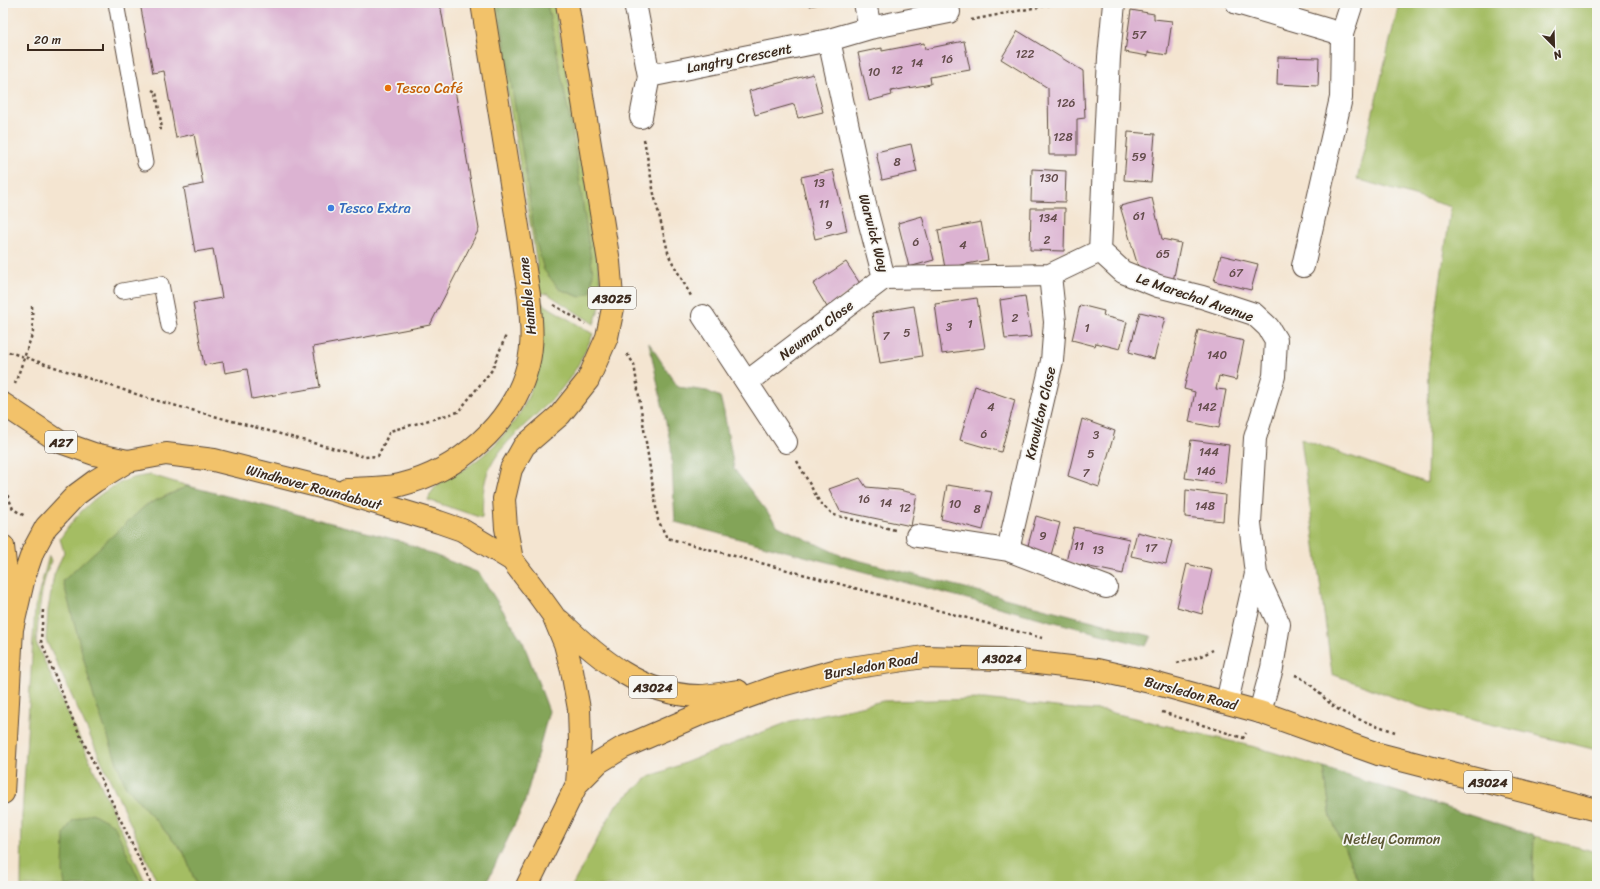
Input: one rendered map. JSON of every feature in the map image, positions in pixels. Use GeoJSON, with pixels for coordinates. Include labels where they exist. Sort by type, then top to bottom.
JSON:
{"type":"FeatureCollection","features":[{"type":"Feature","properties":{"kind":"main road","name":"Hamble Lane"},"geometry":{"type":"LineString","coordinates":[[333,490],[400,485],[443,469],[471,449],[497,426],[515,400],[528,365],[532,333],[529,295],[482,3]]}},
{"type":"Feature","properties":{"kind":"main road","name":"A3025"},"geometry":{"type":"LineString","coordinates":[[512,560],[506,528],[504,499],[511,469],[524,446],[560,415],[588,380],[607,337],[613,308],[610,262],[567,3]]}},
{"type":"Feature","properties":{"kind":"main road","name":"A27"},"geometry":{"type":"LineString","coordinates":[[8,395],[60,442],[94,454],[128,461]]}},
{"type":"Feature","properties":{"kind":"main road","name":"Windhover Roundabout"},"geometry":{"type":"LineString","coordinates":[[3,792],[12,629],[24,577],[33,551],[46,527],[76,495],[95,481],[128,461],[166,454],[214,460],[333,490],[462,530],[512,560],[553,615],[565,644],[579,709],[580,742],[577,784],[527,886]]}},
{"type":"Feature","properties":{"kind":"main road"},"geometry":{"type":"LineString","coordinates":[[3,546],[12,629]]}},
{"type":"Feature","properties":{"kind":"main road","name":"Bursledon Road"},"geometry":{"type":"LineString","coordinates":[[553,615],[586,647],[622,673],[660,690],[698,696],[775,687]]}},
{"type":"Feature","properties":{"kind":"main road","name":"Bursledon Road"},"geometry":{"type":"LineString","coordinates":[[577,784],[599,762],[622,748],[703,713],[775,687],[837,670],[924,657],[1002,658],[1097,670],[1227,702],[1260,712],[1378,754],[1597,810]]}},
{"type":"Feature","properties":{"kind":"street"},"geometry":{"type":"LineString","coordinates":[[635,3],[649,76],[641,117]]}},
{"type":"Feature","properties":{"kind":"street"},"geometry":{"type":"LineString","coordinates":[[865,3],[870,28]]}},
{"type":"Feature","properties":{"kind":"street"},"geometry":{"type":"LineString","coordinates":[[1100,251],[1109,57],[1114,3]]}},
{"type":"Feature","properties":{"kind":"street"},"geometry":{"type":"LineString","coordinates":[[1237,3],[1342,34]]}},
{"type":"Feature","properties":{"kind":"street"},"geometry":{"type":"LineString","coordinates":[[1303,266],[1341,98],[1342,34],[1352,3]]}},
{"type":"Feature","properties":{"kind":"street"},"geometry":{"type":"LineString","coordinates":[[829,40],[870,28],[949,12]]}},
{"type":"Feature","properties":{"kind":"street","name":"Langtry Crescent"},"geometry":{"type":"LineString","coordinates":[[649,76],[829,40]]}},
{"type":"Feature","properties":{"kind":"street","name":"Warwick Way"},"geometry":{"type":"LineString","coordinates":[[829,40],[884,278],[1050,275],[1100,251]]}},
{"type":"Feature","properties":{"kind":"street","name":"Le Marechal Avenue"},"geometry":{"type":"LineString","coordinates":[[1100,251],[1123,272],[1158,286],[1202,297],[1254,314],[1268,327],[1276,340],[1274,376],[1255,438],[1250,523],[1256,574],[1279,624],[1272,668],[1260,712]]}},
{"type":"Feature","properties":{"kind":"street","name":"Knowlton Close"},"geometry":{"type":"LineString","coordinates":[[1008,550],[1052,361],[1056,322],[1050,275]]}},
{"type":"Feature","properties":{"kind":"street","name":"Newman Close"},"geometry":{"type":"LineString","coordinates":[[747,382],[884,278]]}},
{"type":"Feature","properties":{"kind":"street"},"geometry":{"type":"LineString","coordinates":[[698,309],[786,442]]}},
{"type":"Feature","properties":{"kind":"street"},"geometry":{"type":"LineString","coordinates":[[917,536],[1008,550],[1106,588]]}},
{"type":"Feature","properties":{"kind":"street","name":"Le Marechal Avenue"},"geometry":{"type":"LineString","coordinates":[[1227,702],[1256,574]]}},
{"type":"Feature","properties":{"kind":"lane"},"geometry":{"type":"LineString","coordinates":[[116,3],[145,163]]}},
{"type":"Feature","properties":{"kind":"lane"},"geometry":{"type":"LineString","coordinates":[[122,291],[161,284],[169,326]]}},
{"type":"Feature","properties":{"kind":"path"},"geometry":{"type":"LineString","coordinates":[[949,12],[960,22],[1058,3]]}},
{"type":"Feature","properties":{"kind":"path"},"geometry":{"type":"LineString","coordinates":[[641,117],[654,194],[669,256],[698,309]]}},
{"type":"Feature","properties":{"kind":"path"},"geometry":{"type":"LineString","coordinates":[[8,395],[17,381],[33,332],[32,306]]}},
{"type":"Feature","properties":{"kind":"path"},"geometry":{"type":"LineString","coordinates":[[3,350],[25,358]]}},
{"type":"Feature","properties":{"kind":"path"},"geometry":{"type":"LineString","coordinates":[[786,442],[820,503],[834,515],[917,536]]}},
{"type":"Feature","properties":{"kind":"path"},"geometry":{"type":"LineString","coordinates":[[3,484],[13,510],[27,517]]}},
{"type":"Feature","properties":{"kind":"path"},"geometry":{"type":"LineString","coordinates":[[44,603],[41,641],[73,720],[152,886]]}},
{"type":"Feature","properties":{"kind":"path"},"geometry":{"type":"LineString","coordinates":[[1173,663],[1178,664],[1199,657],[1215,649]]}},
{"type":"Feature","properties":{"kind":"path"},"geometry":{"type":"LineString","coordinates":[[1297,676],[1320,693],[1333,706],[1349,716],[1399,733]]}},
{"type":"Feature","properties":{"kind":"green space"},"geometry":{"type":"Polygon","coordinates":[[[492,3],[554,3],[593,216],[601,285],[600,307],[594,324],[548,294],[538,293],[537,264],[492,3]]]}},
{"type":"Feature","properties":{"kind":"green space"},"geometry":{"type":"Polygon","coordinates":[[[498,3],[547,3],[572,130],[593,273],[591,292],[580,297],[559,289],[544,270],[535,239],[498,3]]]}},
{"type":"Feature","properties":{"kind":"green space"},"geometry":{"type":"Polygon","coordinates":[[[1399,3],[1597,3],[1597,750],[1420,707],[1332,674],[1301,439],[1427,483],[1429,362],[1451,207],[1357,179],[1399,3]]]}},
{"type":"Feature","properties":{"kind":"green space"},"geometry":{"type":"Polygon","coordinates":[[[540,302],[593,334],[580,362],[568,381],[554,397],[512,438],[494,460],[488,472],[485,483],[482,518],[428,500],[436,486],[441,481],[466,468],[493,446],[511,426],[519,414],[525,403],[535,375],[540,302]]]}},
{"type":"Feature","properties":{"kind":"green space"},"geometry":{"type":"Polygon","coordinates":[[[649,343],[678,387],[707,391],[720,397],[734,469],[778,526],[842,556],[1151,636],[1146,646],[675,522],[671,446],[649,343]]]}},
{"type":"Feature","properties":{"kind":"green space"},"geometry":{"type":"Polygon","coordinates":[[[151,475],[188,486],[146,505],[125,785],[184,853],[197,886],[159,886],[46,640],[48,610],[54,575],[64,552],[60,539],[73,521],[97,497],[116,485],[130,479],[151,475]]]}},
{"type":"Feature","properties":{"kind":"green space"},"geometry":{"type":"Polygon","coordinates":[[[188,486],[397,540],[479,573],[523,642],[549,711],[524,805],[485,886],[197,886],[184,853],[125,785],[94,698],[63,581],[146,505],[188,486]]]}},
{"type":"Feature","properties":{"kind":"green space"},"geometry":{"type":"Polygon","coordinates":[[[49,556],[51,561],[42,591],[36,643],[147,886],[21,886],[22,816],[35,607],[49,556]]]}},
{"type":"Feature","properties":{"kind":"green space"},"geometry":{"type":"Polygon","coordinates":[[[984,699],[1105,711],[1259,748],[1324,768],[1331,818],[1359,881],[1363,886],[572,886],[616,805],[649,777],[791,721],[883,701],[984,699]]]}},
{"type":"Feature","properties":{"kind":"green space","name":"Netley Common"},"geometry":{"type":"Polygon","coordinates":[[[1324,768],[1534,836],[1532,886],[1363,886],[1359,881],[1331,818],[1324,768]]]}},
{"type":"Feature","properties":{"kind":"green space"},"geometry":{"type":"Polygon","coordinates":[[[92,813],[114,825],[142,886],[65,886],[63,872],[64,834],[72,821],[92,813]]]}},
{"type":"Feature","properties":{"kind":"green space"},"geometry":{"type":"Polygon","coordinates":[[[1534,836],[1597,852],[1597,886],[1532,886],[1534,836]]]}},
{"type":"Feature","properties":{"kind":"building","name":"Tesco Extra"},"geometry":{"type":"Polygon","coordinates":[[[140,3],[440,3],[479,229],[430,325],[313,347],[320,387],[252,399],[247,369],[225,373],[223,362],[204,365],[193,303],[222,298],[213,249],[195,252],[184,188],[203,184],[194,134],[176,138],[164,71],[153,73],[140,3]]]}},
{"type":"Feature","properties":{"kind":"building"},"geometry":{"type":"Polygon","coordinates":[[[809,3],[820,3],[820,4],[810,6],[809,3]]]}},
{"type":"Feature","properties":{"kind":"building"},"geometry":{"type":"Polygon","coordinates":[[[1131,10],[1154,14],[1154,19],[1172,21],[1167,55],[1148,52],[1148,56],[1125,52],[1131,10]]]}},
{"type":"Feature","properties":{"kind":"building"},"geometry":{"type":"Polygon","coordinates":[[[1018,31],[1083,71],[1085,118],[1077,119],[1077,155],[1049,155],[1048,88],[1001,59],[1018,31]]]}},
{"type":"Feature","properties":{"kind":"building"},"geometry":{"type":"Polygon","coordinates":[[[964,41],[970,70],[930,77],[931,84],[891,91],[892,95],[869,101],[858,53],[882,48],[882,51],[924,43],[925,49],[964,41]]]}},
{"type":"Feature","properties":{"kind":"building"},"geometry":{"type":"Polygon","coordinates":[[[1278,57],[1319,58],[1318,86],[1277,84],[1278,57]]]}},
{"type":"Feature","properties":{"kind":"building"},"geometry":{"type":"Polygon","coordinates":[[[813,74],[823,112],[798,118],[794,104],[755,115],[749,91],[813,74]]]}},
{"type":"Feature","properties":{"kind":"building"},"geometry":{"type":"Polygon","coordinates":[[[1128,132],[1155,134],[1151,182],[1124,180],[1128,132]]]}},
{"type":"Feature","properties":{"kind":"building"},"geometry":{"type":"Polygon","coordinates":[[[911,144],[917,172],[882,180],[876,152],[911,144]]]}},
{"type":"Feature","properties":{"kind":"building"},"geometry":{"type":"Polygon","coordinates":[[[1032,169],[1066,171],[1065,202],[1031,201],[1032,169]]]}},
{"type":"Feature","properties":{"kind":"building"},"geometry":{"type":"Polygon","coordinates":[[[833,170],[847,231],[815,239],[801,177],[833,170]]]}},
{"type":"Feature","properties":{"kind":"building"},"geometry":{"type":"Polygon","coordinates":[[[1152,198],[1162,239],[1181,243],[1173,281],[1140,273],[1120,206],[1152,198]]]}},
{"type":"Feature","properties":{"kind":"building"},"geometry":{"type":"Polygon","coordinates":[[[1031,208],[1065,208],[1064,251],[1030,250],[1031,208]]]}},
{"type":"Feature","properties":{"kind":"building"},"geometry":{"type":"Polygon","coordinates":[[[922,216],[934,260],[909,267],[898,223],[922,216]]]}},
{"type":"Feature","properties":{"kind":"building"},"geometry":{"type":"Polygon","coordinates":[[[981,222],[988,260],[945,268],[938,230],[981,222]]]}},
{"type":"Feature","properties":{"kind":"building"},"geometry":{"type":"Polygon","coordinates":[[[1221,255],[1258,264],[1251,290],[1214,281],[1221,255]]]}},
{"type":"Feature","properties":{"kind":"building"},"geometry":{"type":"Polygon","coordinates":[[[846,262],[861,285],[827,307],[813,284],[846,262]]]}},
{"type":"Feature","properties":{"kind":"building"},"geometry":{"type":"Polygon","coordinates":[[[1025,296],[1031,337],[1005,339],[1000,300],[1025,296]]]}},
{"type":"Feature","properties":{"kind":"building"},"geometry":{"type":"Polygon","coordinates":[[[977,298],[985,348],[942,354],[935,304],[977,298]]]}},
{"type":"Feature","properties":{"kind":"building"},"geometry":{"type":"Polygon","coordinates":[[[1080,305],[1104,311],[1103,316],[1127,322],[1120,349],[1096,343],[1095,346],[1072,340],[1080,305]]]}},
{"type":"Feature","properties":{"kind":"building"},"geometry":{"type":"Polygon","coordinates":[[[914,306],[922,356],[880,363],[872,313],[914,306]]]}},
{"type":"Feature","properties":{"kind":"building"},"geometry":{"type":"Polygon","coordinates":[[[1140,312],[1165,318],[1154,359],[1129,352],[1140,312]]]}},
{"type":"Feature","properties":{"kind":"building"},"geometry":{"type":"Polygon","coordinates":[[[1198,330],[1244,341],[1236,380],[1219,376],[1216,389],[1226,390],[1219,428],[1189,422],[1195,392],[1184,389],[1198,330]]]}},
{"type":"Feature","properties":{"kind":"building"},"geometry":{"type":"Polygon","coordinates":[[[975,386],[1015,400],[1001,452],[960,440],[975,386]]]}},
{"type":"Feature","properties":{"kind":"building"},"geometry":{"type":"Polygon","coordinates":[[[1082,419],[1115,431],[1099,487],[1068,476],[1082,419]]]}},
{"type":"Feature","properties":{"kind":"building"},"geometry":{"type":"Polygon","coordinates":[[[1191,440],[1229,445],[1225,484],[1185,478],[1191,440]]]}},
{"type":"Feature","properties":{"kind":"building"},"geometry":{"type":"Polygon","coordinates":[[[860,478],[866,487],[899,490],[917,494],[911,526],[840,511],[829,489],[860,478]]]}},
{"type":"Feature","properties":{"kind":"building"},"geometry":{"type":"Polygon","coordinates":[[[947,485],[992,492],[983,530],[941,519],[947,485]]]}},
{"type":"Feature","properties":{"kind":"building"},"geometry":{"type":"Polygon","coordinates":[[[1186,490],[1225,495],[1223,521],[1185,517],[1186,490]]]}},
{"type":"Feature","properties":{"kind":"building"},"geometry":{"type":"Polygon","coordinates":[[[1036,516],[1060,523],[1051,555],[1027,549],[1036,516]]]}},
{"type":"Feature","properties":{"kind":"building"},"geometry":{"type":"Polygon","coordinates":[[[1074,527],[1129,539],[1123,574],[1066,562],[1074,527]]]}},
{"type":"Feature","properties":{"kind":"building"},"geometry":{"type":"Polygon","coordinates":[[[1137,532],[1172,541],[1166,564],[1131,556],[1137,532]]]}},
{"type":"Feature","properties":{"kind":"building"},"geometry":{"type":"Polygon","coordinates":[[[1187,564],[1212,570],[1202,614],[1177,607],[1187,564]]]}},
{"type":"Feature","properties":{"kind":"place","name":"Tesco Café"},"geometry":{"type":"Point","coordinates":[388,88]}},
{"type":"Feature","properties":{"kind":"place","name":"Tesco Extra"},"geometry":{"type":"Point","coordinates":[331,208]}}]}
